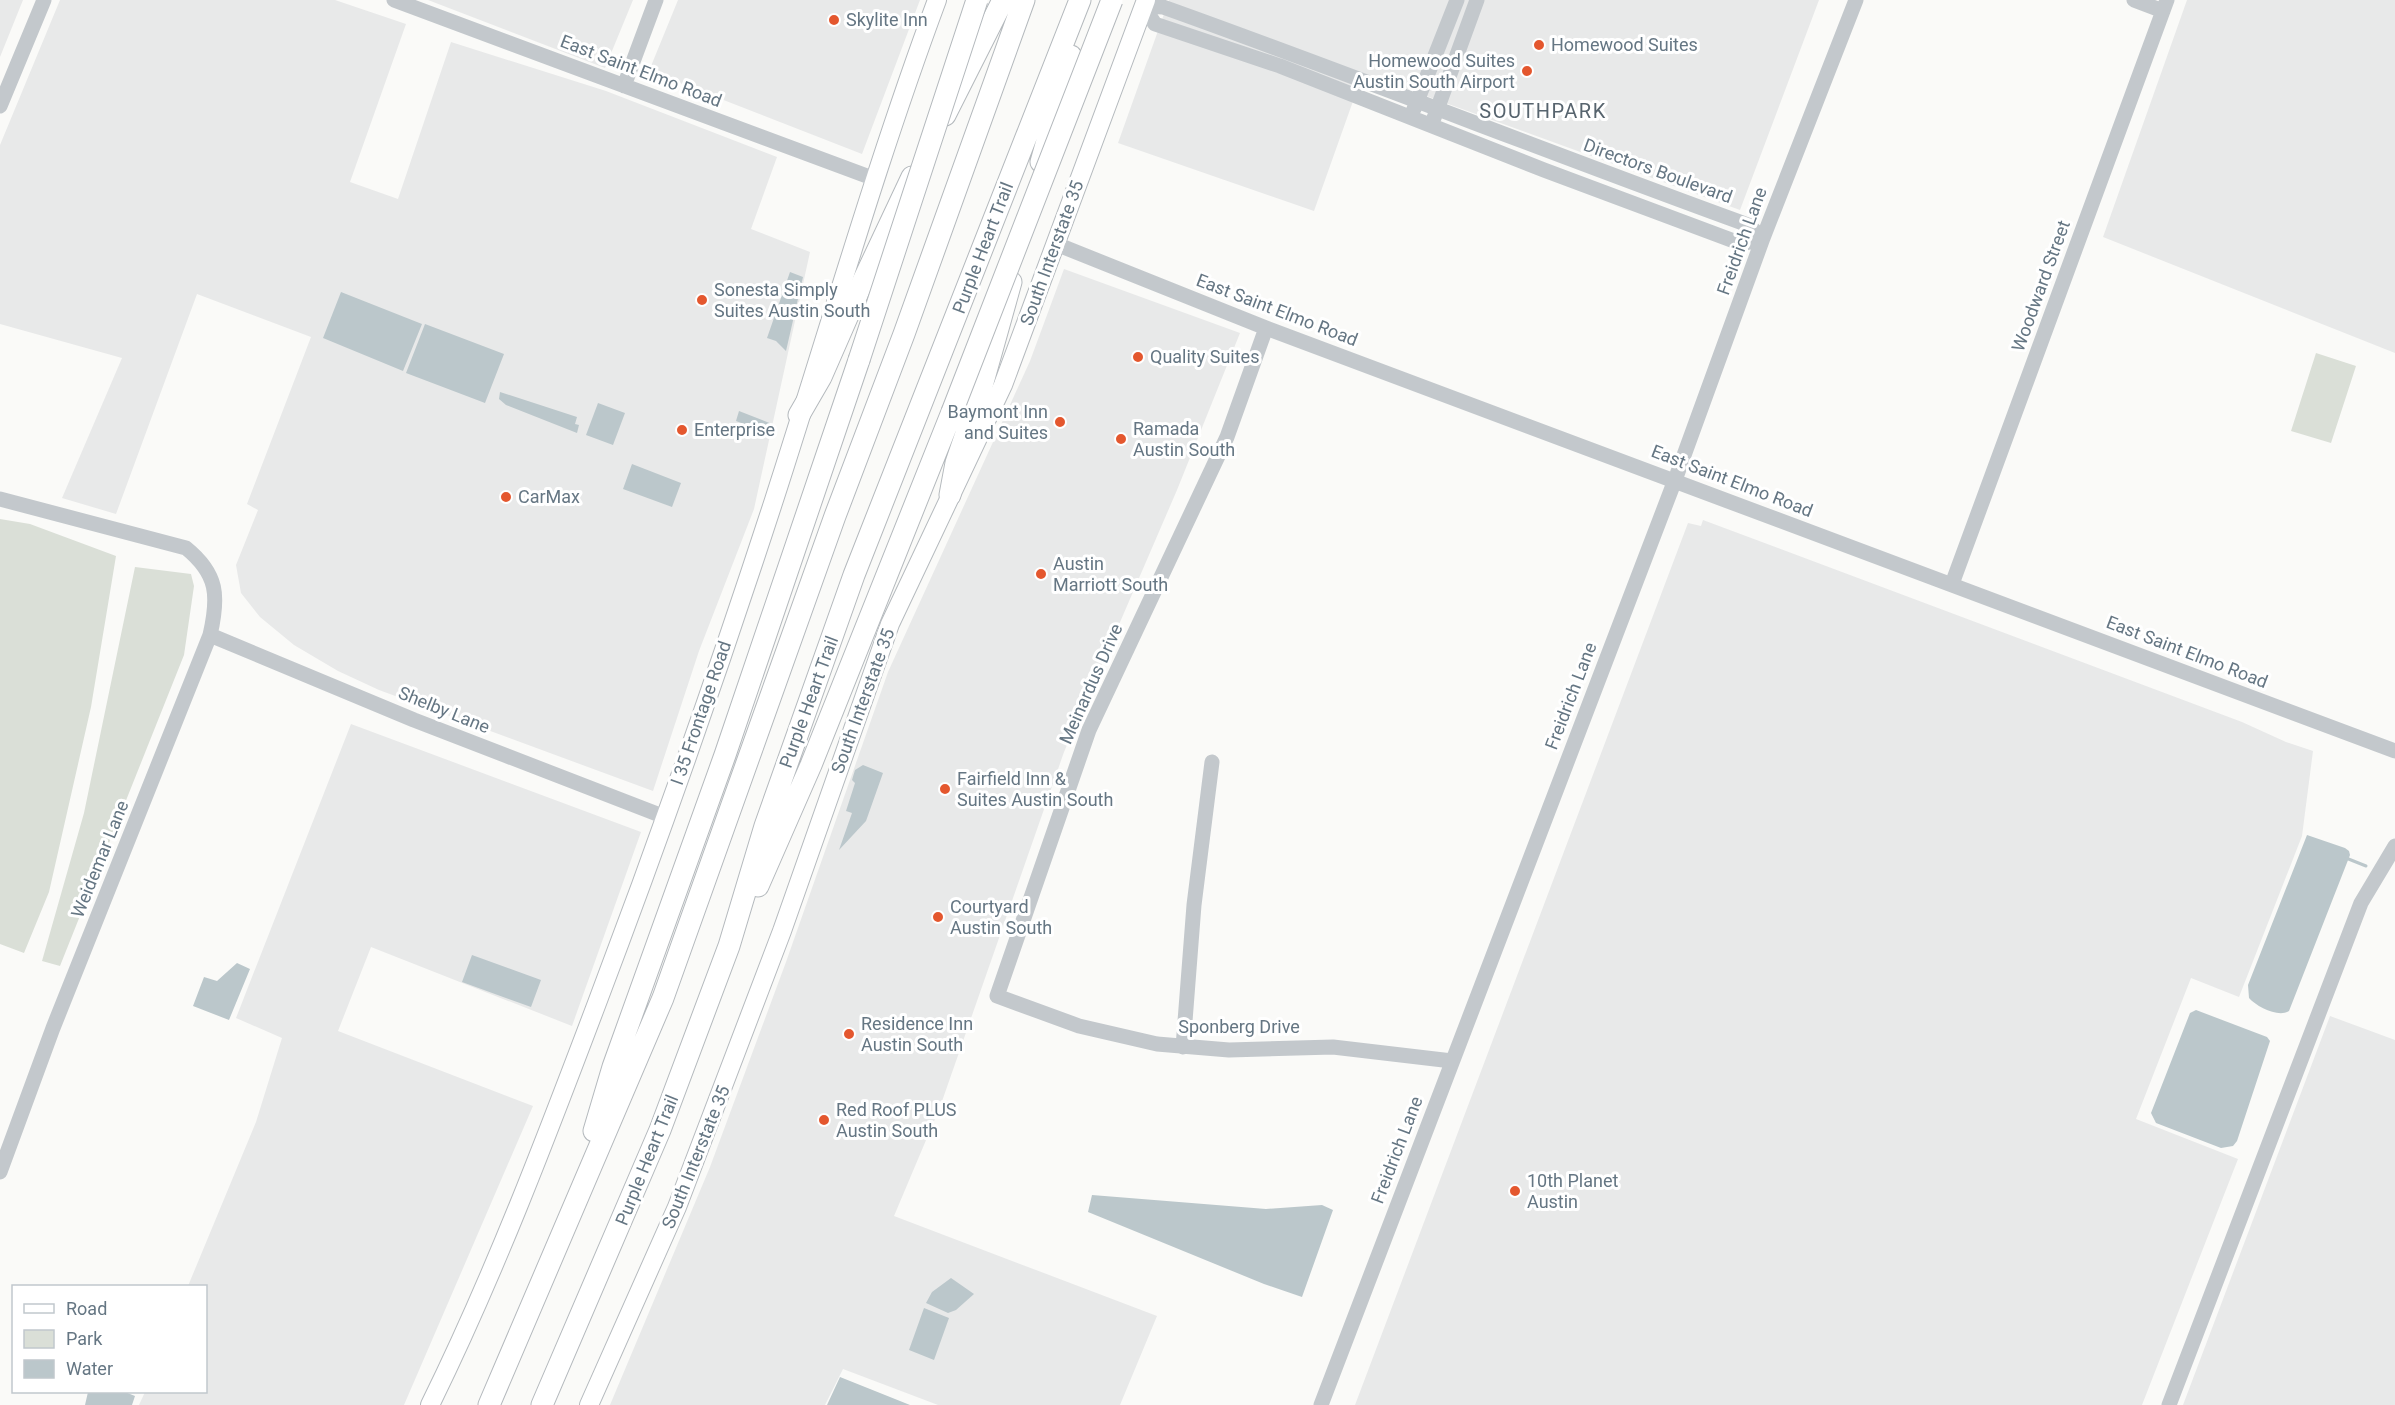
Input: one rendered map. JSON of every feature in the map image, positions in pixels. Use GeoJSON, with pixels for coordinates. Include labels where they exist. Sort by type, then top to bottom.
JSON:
{"type":"FeatureCollection","features":[{"type":"Feature","properties":{"kind":"highway"},"geometry":{"type":"LineString","coordinates":[[565,1229],[613,1067],[725,755],[859,360],[977,0]]}},
{"type":"Feature","properties":{"kind":"highway"},"geometry":{"type":"LineString","coordinates":[[799,415],[821,377],[914,173],[968,72],[1003,0]]}},
{"type":"Feature","properties":{"kind":"highway","name":"Purple Heart Trail"},"geometry":{"type":"LineString","coordinates":[[489,1405],[663,998],[835,516],[904,334],[1024,0]]}},
{"type":"Feature","properties":{"kind":"highway"},"geometry":{"type":"LineString","coordinates":[[950,495],[957,463],[1013,279],[1044,151],[1074,44],[1081,0]]}},
{"type":"Feature","properties":{"kind":"highway","name":"Purple Heart Trail"},"geometry":{"type":"LineString","coordinates":[[542,1405],[660,1130],[729,946],[765,826],[854,575],[1081,0]]}},
{"type":"Feature","properties":{"kind":"highway"},"geometry":{"type":"LineString","coordinates":[[729,946],[773,855],[812,765],[1112,0]]}},
{"type":"Feature","properties":{"kind":"main road"},"geometry":{"type":"LineString","coordinates":[[799,415],[875,179],[938,0]]}},
{"type":"Feature","properties":{"kind":"main road","name":"South Interstate 35"},"geometry":{"type":"LineString","coordinates":[[589,1405],[677,1207],[782,931],[890,624],[1003,385],[1144,3]]}},
{"type":"Feature","properties":{"kind":"main road","name":"I 35 Frontage Road"},"geometry":{"type":"LineString","coordinates":[[430,1405],[501,1248],[552,1125],[665,818],[764,530],[799,415]]}},
{"type":"Feature","properties":{"kind":"street"},"geometry":{"type":"LineString","coordinates":[[0,106],[44,0]]}},
{"type":"Feature","properties":{"kind":"street","name":"East Saint Elmo Road"},"geometry":{"type":"LineString","coordinates":[[394,0],[875,179]]}},
{"type":"Feature","properties":{"kind":"street"},"geometry":{"type":"LineString","coordinates":[[624,86],[656,0]]}},
{"type":"Feature","properties":{"kind":"street"},"geometry":{"type":"LineString","coordinates":[[1411,118],[1457,0]]}},
{"type":"Feature","properties":{"kind":"street"},"geometry":{"type":"LineString","coordinates":[[1431,126],[1477,0]]}},
{"type":"Feature","properties":{"kind":"street","name":"Freidrich Lane"},"geometry":{"type":"LineString","coordinates":[[1321,1405],[1675,480],[1763,238],[1856,0]]}},
{"type":"Feature","properties":{"kind":"street"},"geometry":{"type":"LineString","coordinates":[[2134,0],[2165,5]]}},
{"type":"Feature","properties":{"kind":"street"},"geometry":{"type":"LineString","coordinates":[[1144,3],[1155,24],[1280,66],[1431,126],[1742,243],[1763,238]]}},
{"type":"Feature","properties":{"kind":"street","name":"Directors Boulevard"},"geometry":{"type":"LineString","coordinates":[[1144,3],[1286,52],[1748,225],[1763,238]]}},
{"type":"Feature","properties":{"kind":"street","name":"Woodward Street"},"geometry":{"type":"LineString","coordinates":[[1952,585],[2165,5]]}},
{"type":"Feature","properties":{"kind":"street"},"geometry":{"type":"LineString","coordinates":[[1280,66],[1286,52]]}},
{"type":"Feature","properties":{"kind":"street","name":"East Saint Elmo Road"},"geometry":{"type":"LineString","coordinates":[[1056,244],[1266,328],[2395,751]]}},
{"type":"Feature","properties":{"kind":"street","name":"Meinardus Drive"},"geometry":{"type":"LineString","coordinates":[[996,996],[1089,730],[1227,437],[1266,328]]}},
{"type":"Feature","properties":{"kind":"street","name":"Weidemar Lane"},"geometry":{"type":"LineString","coordinates":[[0,499],[186,548],[202,561],[213,582],[216,611],[210,635],[53,1028],[0,1172]]}},
{"type":"Feature","properties":{"kind":"street","name":"Shelby Lane"},"geometry":{"type":"LineString","coordinates":[[210,635],[404,716],[665,818]]}},
{"type":"Feature","properties":{"kind":"street"},"geometry":{"type":"LineString","coordinates":[[1183,1047],[1194,905],[1212,762]]}},
{"type":"Feature","properties":{"kind":"street"},"geometry":{"type":"LineString","coordinates":[[2169,1405],[2361,903],[2395,846]]}},
{"type":"Feature","properties":{"kind":"street","name":"Sponberg Drive"},"geometry":{"type":"LineString","coordinates":[[996,996],[1096,1031],[1183,1047],[1229,1050],[1333,1047],[1452,1061]]}},
{"type":"Feature","properties":{"kind":"shaded area"},"geometry":{"type":"Polygon","coordinates":[[[0,0],[23,0],[0,57],[0,0]]]}},
{"type":"Feature","properties":{"kind":"shaded area"},"geometry":{"type":"Polygon","coordinates":[[[60,0],[335,0],[406,24],[350,182],[398,199],[451,42],[606,91],[777,157],[751,229],[810,252],[754,509],[699,651],[653,791],[379,690],[338,671],[294,645],[260,617],[241,593],[236,565],[258,510],[247,504],[311,337],[197,294],[116,514],[62,498],[122,358],[0,324],[0,145],[60,0]]]}},
{"type":"Feature","properties":{"kind":"shaded area"},"geometry":{"type":"Polygon","coordinates":[[[428,0],[633,0],[605,68],[428,0]]]}},
{"type":"Feature","properties":{"kind":"shaded area"},"geometry":{"type":"Polygon","coordinates":[[[678,0],[920,0],[862,154],[649,71],[678,0]]]}},
{"type":"Feature","properties":{"kind":"shaded area"},"geometry":{"type":"Polygon","coordinates":[[[1169,0],[1819,0],[1740,210],[1363,73],[1314,211],[1118,143],[1169,0]]]}},
{"type":"Feature","properties":{"kind":"shaded area"},"geometry":{"type":"Polygon","coordinates":[[[2187,0],[2395,0],[2395,353],[2103,237],[2187,0]]]}},
{"type":"Feature","properties":{"kind":"shaded area"},"geometry":{"type":"Polygon","coordinates":[[[1064,269],[1240,333],[1177,490],[1064,752],[940,1107],[894,1216],[1157,1316],[1120,1405],[938,1405],[843,1369],[825,1405],[610,1405],[710,1167],[786,962],[888,672],[1030,361],[1064,269]]]}},
{"type":"Feature","properties":{"kind":"shaded area"},"geometry":{"type":"Polygon","coordinates":[[[1703,520],[2242,722],[2286,742],[2313,751],[2302,836],[2239,997],[2191,978],[2136,1119],[2238,1159],[2142,1405],[1355,1405],[1688,523],[1701,526],[1703,520]]]}},
{"type":"Feature","properties":{"kind":"shaded area"},"geometry":{"type":"Polygon","coordinates":[[[351,724],[641,832],[572,1026],[371,947],[338,1031],[533,1106],[404,1405],[139,1405],[145,1393],[207,1393],[207,1285],[188,1285],[256,1122],[282,1038],[236,1018],[351,724]]]}},
{"type":"Feature","properties":{"kind":"shaded area"},"geometry":{"type":"Polygon","coordinates":[[[2330,1016],[2395,1040],[2395,1405],[2183,1405],[2330,1016]]]}},
{"type":"Feature","properties":{"kind":"green space"},"geometry":{"type":"Polygon","coordinates":[[[2316,353],[2356,366],[2331,443],[2291,431],[2316,353]]]}},
{"type":"Feature","properties":{"kind":"green space"},"geometry":{"type":"Polygon","coordinates":[[[0,519],[30,524],[116,556],[91,707],[49,892],[24,953],[0,944],[0,519]]]}},
{"type":"Feature","properties":{"kind":"green space"},"geometry":{"type":"Polygon","coordinates":[[[135,567],[191,574],[194,586],[184,655],[60,966],[42,961],[84,813],[135,567]]]}},
{"type":"Feature","properties":{"kind":"water"},"geometry":{"type":"Polygon","coordinates":[[[790,272],[803,277],[786,351],[776,341],[767,338],[790,272]]]}},
{"type":"Feature","properties":{"kind":"water"},"geometry":{"type":"Polygon","coordinates":[[[341,292],[422,324],[403,371],[323,338],[341,292]]]}},
{"type":"Feature","properties":{"kind":"water"},"geometry":{"type":"Polygon","coordinates":[[[425,324],[504,354],[485,403],[406,373],[425,324]]]}},
{"type":"Feature","properties":{"kind":"water"},"geometry":{"type":"Polygon","coordinates":[[[500,392],[577,417],[575,424],[579,425],[577,433],[506,405],[499,399],[500,392]]]}},
{"type":"Feature","properties":{"kind":"water"},"geometry":{"type":"Polygon","coordinates":[[[598,403],[625,413],[613,445],[586,435],[598,403]]]}},
{"type":"Feature","properties":{"kind":"water"},"geometry":{"type":"Polygon","coordinates":[[[739,411],[772,424],[771,434],[736,421],[739,411]]]}},
{"type":"Feature","properties":{"kind":"water"},"geometry":{"type":"Polygon","coordinates":[[[632,464],[681,483],[672,507],[623,489],[632,464]]]}},
{"type":"Feature","properties":{"kind":"water"},"geometry":{"type":"Polygon","coordinates":[[[863,765],[883,773],[866,821],[839,850],[852,813],[846,811],[855,783],[852,780],[855,770],[863,765]]]}},
{"type":"Feature","properties":{"kind":"water"},"geometry":{"type":"Polygon","coordinates":[[[2307,835],[2345,848],[2350,855],[2289,1011],[2274,1012],[2257,1005],[2249,998],[2248,985],[2307,835]]]}},
{"type":"Feature","properties":{"kind":"water"},"geometry":{"type":"Polygon","coordinates":[[[472,955],[541,980],[531,1007],[462,982],[472,955]]]}},
{"type":"Feature","properties":{"kind":"water"},"geometry":{"type":"Polygon","coordinates":[[[237,963],[250,969],[229,1020],[193,1006],[204,977],[217,981],[237,963]]]}},
{"type":"Feature","properties":{"kind":"water"},"geometry":{"type":"Polygon","coordinates":[[[2196,1010],[2267,1037],[2270,1041],[2237,1141],[2233,1146],[2221,1148],[2156,1123],[2151,1113],[2190,1013],[2196,1010]]]}},
{"type":"Feature","properties":{"kind":"water"},"geometry":{"type":"Polygon","coordinates":[[[1092,1195],[1266,1209],[1322,1205],[1333,1210],[1302,1297],[1264,1284],[1088,1212],[1092,1195]]]}},
{"type":"Feature","properties":{"kind":"water"},"geometry":{"type":"Polygon","coordinates":[[[951,1278],[974,1294],[956,1310],[948,1313],[926,1303],[932,1292],[951,1278]]]}},
{"type":"Feature","properties":{"kind":"water"},"geometry":{"type":"Polygon","coordinates":[[[924,1308],[949,1318],[934,1360],[909,1350],[924,1308]]]}},
{"type":"Feature","properties":{"kind":"water"},"geometry":{"type":"Polygon","coordinates":[[[840,1377],[910,1405],[827,1405],[840,1377]]]}},
{"type":"Feature","properties":{"kind":"water"},"geometry":{"type":"Polygon","coordinates":[[[88,1393],[128,1393],[135,1396],[132,1405],[85,1405],[88,1393]]]}},
{"type":"Feature","properties":{"kind":"waterway"},"geometry":{"type":"LineString","coordinates":[[2346,858],[2366,866]]}},
{"type":"Feature","properties":{"kind":"place","name":"Skylite Inn"},"geometry":{"type":"Point","coordinates":[834,20]}},
{"type":"Feature","properties":{"kind":"place","name":"Homewood Suites"},"geometry":{"type":"Point","coordinates":[1539,45]}},
{"type":"Feature","properties":{"kind":"place","name":"Homewood Suites Austin South Airport"},"geometry":{"type":"Point","coordinates":[1527,71]}},
{"type":"Feature","properties":{"kind":"place","name":"Sonesta Simply Suites Austin South"},"geometry":{"type":"Point","coordinates":[702,300]}},
{"type":"Feature","properties":{"kind":"place","name":"Quality Suites"},"geometry":{"type":"Point","coordinates":[1138,357]}},
{"type":"Feature","properties":{"kind":"place","name":"Baymont Inn and Suites"},"geometry":{"type":"Point","coordinates":[1060,422]}},
{"type":"Feature","properties":{"kind":"place","name":"Enterprise"},"geometry":{"type":"Point","coordinates":[682,430]}},
{"type":"Feature","properties":{"kind":"place","name":"Ramada Austin South"},"geometry":{"type":"Point","coordinates":[1121,439]}},
{"type":"Feature","properties":{"kind":"place","name":"CarMax"},"geometry":{"type":"Point","coordinates":[506,497]}},
{"type":"Feature","properties":{"kind":"place","name":"Austin Marriott South"},"geometry":{"type":"Point","coordinates":[1041,574]}},
{"type":"Feature","properties":{"kind":"place","name":"Fairfield Inn & Suites Austin South"},"geometry":{"type":"Point","coordinates":[945,789]}},
{"type":"Feature","properties":{"kind":"place","name":"Courtyard Austin South"},"geometry":{"type":"Point","coordinates":[938,917]}},
{"type":"Feature","properties":{"kind":"place","name":"Residence Inn Austin South"},"geometry":{"type":"Point","coordinates":[849,1034]}},
{"type":"Feature","properties":{"kind":"place","name":"Red Roof PLUS Austin South"},"geometry":{"type":"Point","coordinates":[824,1120]}},
{"type":"Feature","properties":{"kind":"place","name":"10th Planet Austin"},"geometry":{"type":"Point","coordinates":[1515,1191]}},
{"type":"Feature","properties":{"kind":"district","name":"SOUTHPARK"},"geometry":{"type":"Point","coordinates":[1543,111]}}]}
